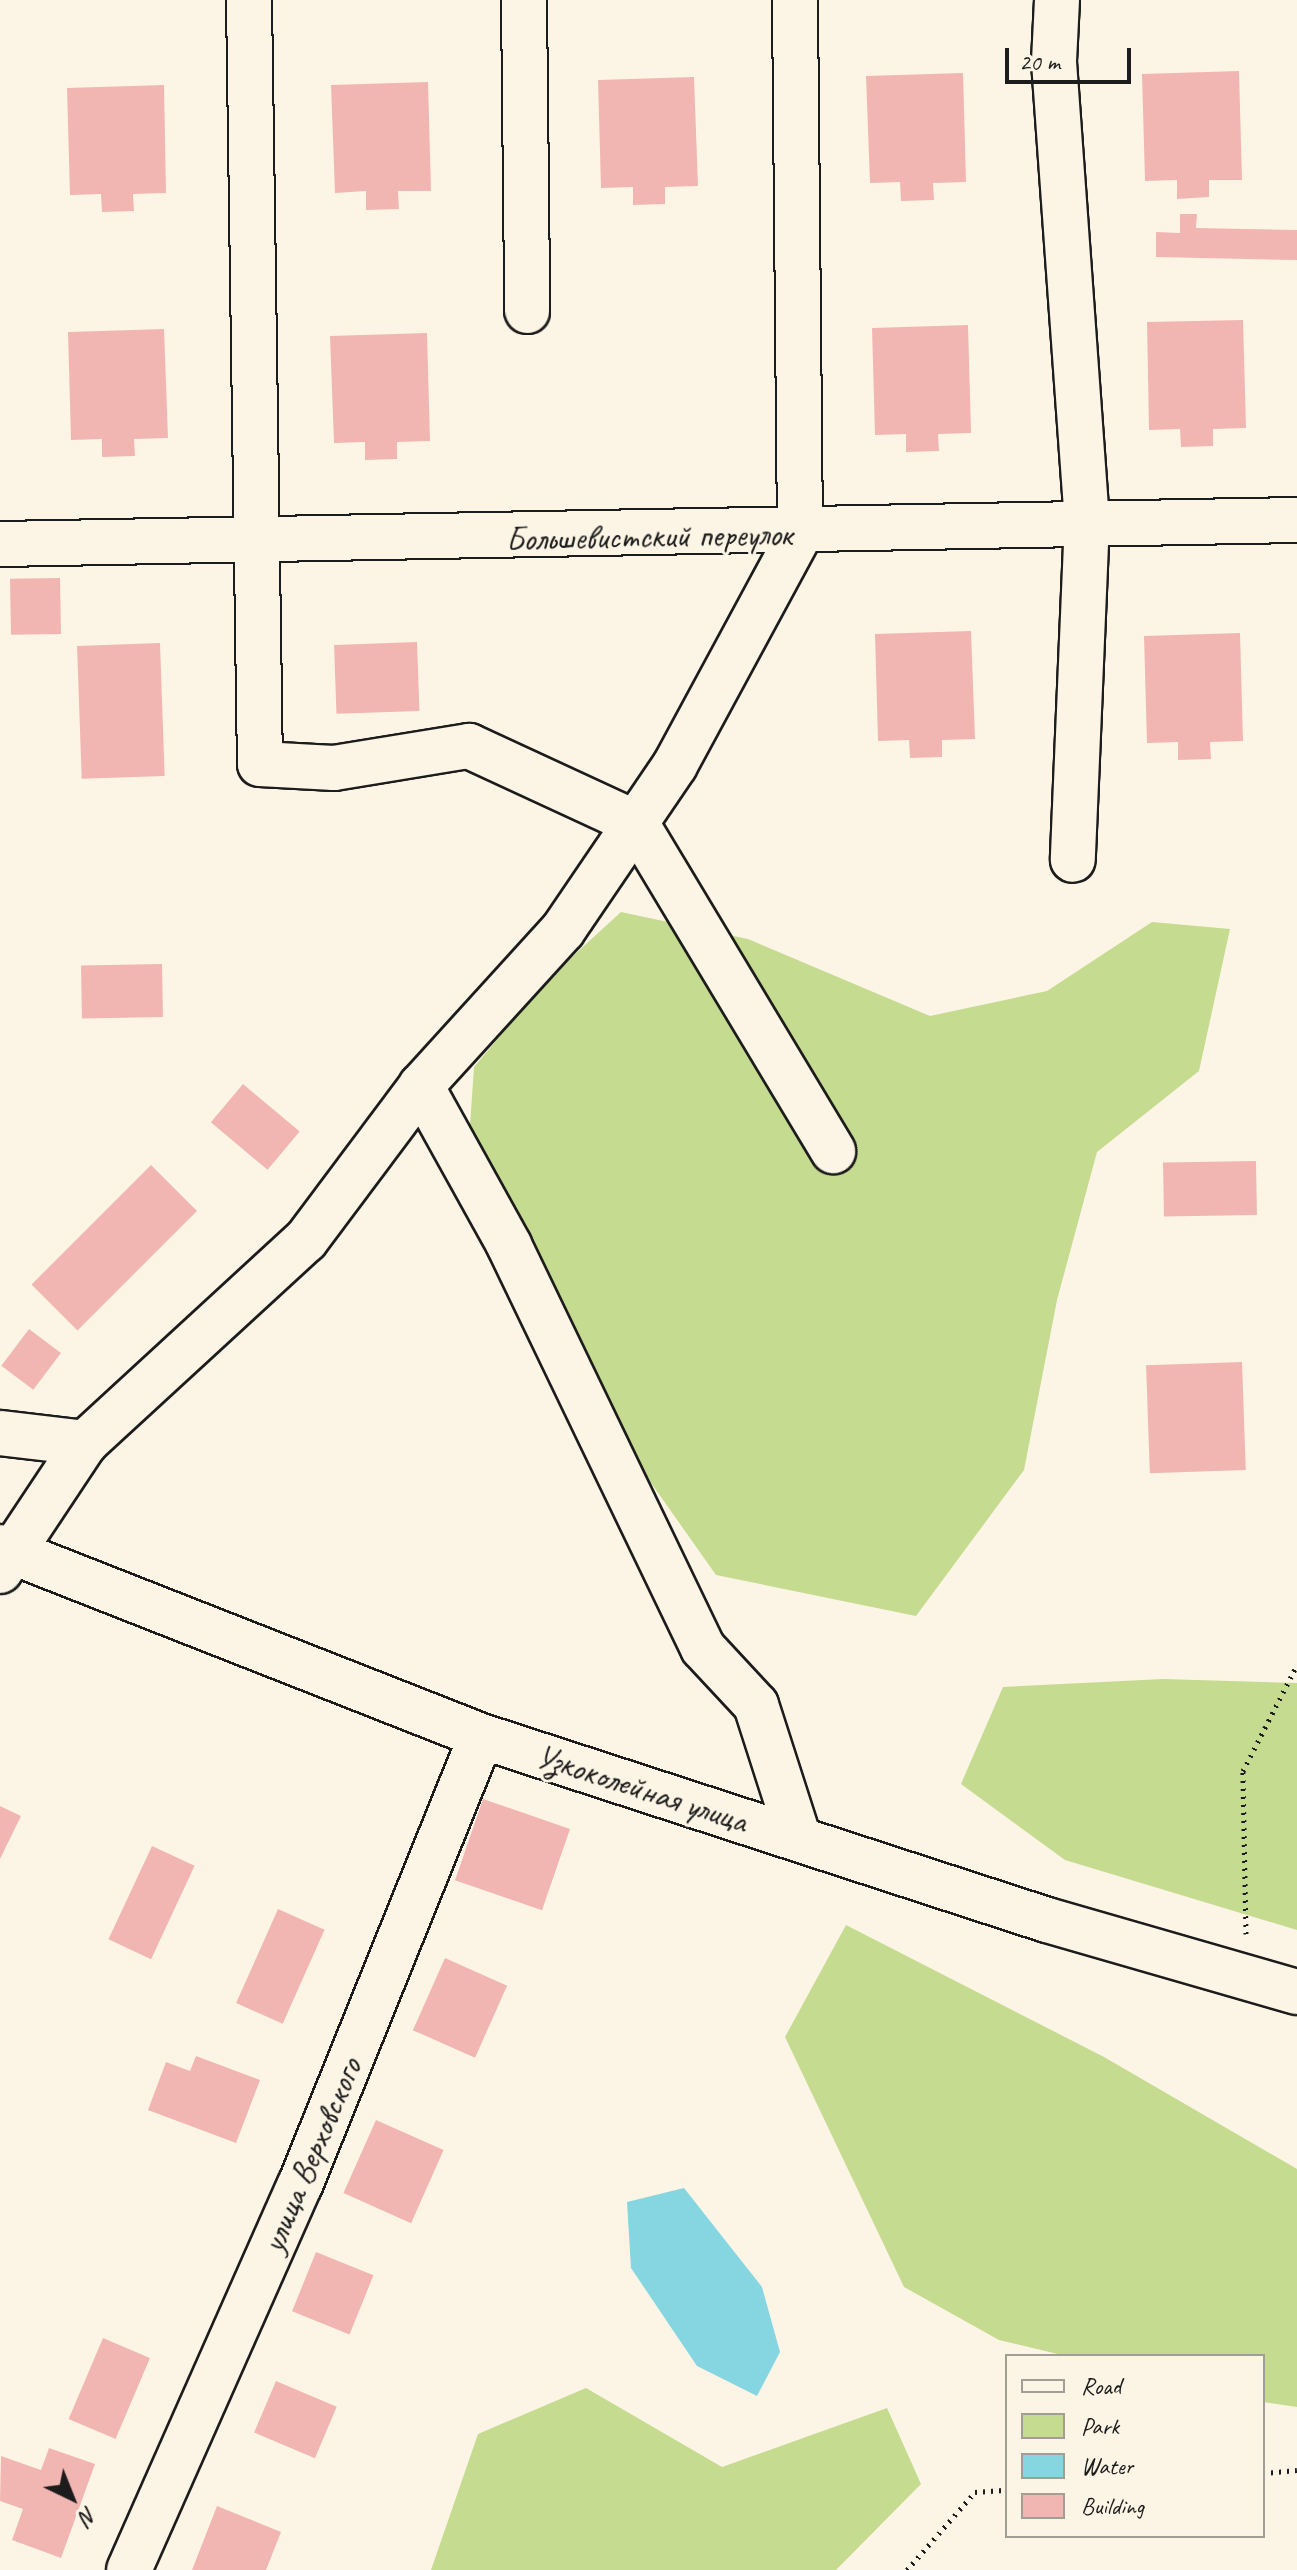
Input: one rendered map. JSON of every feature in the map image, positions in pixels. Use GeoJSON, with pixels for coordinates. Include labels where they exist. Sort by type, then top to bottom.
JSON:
{"type":"FeatureCollection","features":[{"type":"Feature","properties":{"kind":"street"},"geometry":{"type":"LineString","coordinates":[[249,0],[260,764],[334,768],[469,746],[636,823],[833,1151]]}},
{"type":"Feature","properties":{"kind":"street"},"geometry":{"type":"LineString","coordinates":[[524,0],[527,311]]}},
{"type":"Feature","properties":{"kind":"street"},"geometry":{"type":"LineString","coordinates":[[5,1557],[85,1443],[306,1240],[421,1086],[563,930],[636,823],[800,534],[795,0]]}},
{"type":"Feature","properties":{"kind":"street"},"geometry":{"type":"LineString","coordinates":[[1057,0],[1054,62],[1087,520],[1073,860]]}},
{"type":"Feature","properties":{"kind":"street","name":"Большевистский переулок"},"geometry":{"type":"LineString","coordinates":[[0,544],[800,534],[1087,520],[1297,520]]}},
{"type":"Feature","properties":{"kind":"street"},"geometry":{"type":"LineString","coordinates":[[421,1086],[509,1245],[703,1648],[756,1705],[799,1839]]}},
{"type":"Feature","properties":{"kind":"street"},"geometry":{"type":"LineString","coordinates":[[0,1433],[85,1443]]}},
{"type":"Feature","properties":{"kind":"street","name":"Узкоколейная улица"},"geometry":{"type":"LineString","coordinates":[[5,1557],[481,1736],[799,1839],[1297,1992]]}},
{"type":"Feature","properties":{"kind":"street","name":"улица Верховского"},"geometry":{"type":"LineString","coordinates":[[129,2570],[300,2185],[481,1736]]}},
{"type":"Feature","properties":{"kind":"path"},"geometry":{"type":"LineString","coordinates":[[1251,1979],[1240,1872],[1243,1771],[1297,1665]]}},
{"type":"Feature","properties":{"kind":"path"},"geometry":{"type":"LineString","coordinates":[[1265,2473],[1297,2470]]}},
{"type":"Feature","properties":{"kind":"path"},"geometry":{"type":"LineString","coordinates":[[907,2570],[975,2492],[1005,2490]]}},
{"type":"Feature","properties":{"kind":"green space"},"geometry":{"type":"Polygon","coordinates":[[[621,912],[748,939],[930,1016],[1047,991],[1152,922],[1230,929],[1199,1071],[1097,1152],[1057,1300],[1024,1470],[916,1616],[716,1575],[637,1463],[469,1140],[474,1067],[550,977],[621,912]]]}},
{"type":"Feature","properties":{"kind":"green space"},"geometry":{"type":"Polygon","coordinates":[[[1163,1679],[1297,1683],[1297,1930],[1065,1860],[961,1784],[1003,1687],[1163,1679]]]}},
{"type":"Feature","properties":{"kind":"green space"},"geometry":{"type":"Polygon","coordinates":[[[846,1925],[1104,2057],[1297,2169],[1297,2407],[1265,2402],[1265,2354],[1058,2354],[999,2340],[904,2287],[785,2037],[846,1925]]]}},
{"type":"Feature","properties":{"kind":"green space"},"geometry":{"type":"Polygon","coordinates":[[[586,2388],[722,2467],[887,2408],[921,2484],[836,2570],[431,2570],[478,2434],[586,2388]]]}},
{"type":"Feature","properties":{"kind":"water"},"geometry":{"type":"Polygon","coordinates":[[[684,2188],[762,2287],[780,2352],[757,2396],[697,2366],[631,2268],[627,2202],[684,2188]]]}},
{"type":"Feature","properties":{"kind":"building"},"geometry":{"type":"Polygon","coordinates":[[[1239,71],[1242,180],[1209,180],[1209,197],[1177,199],[1177,180],[1145,181],[1142,74],[1239,71]]]}},
{"type":"Feature","properties":{"kind":"building"},"geometry":{"type":"Polygon","coordinates":[[[963,73],[966,182],[933,183],[934,200],[901,201],[900,182],[870,183],[866,76],[963,73]]]}},
{"type":"Feature","properties":{"kind":"building"},"geometry":{"type":"Polygon","coordinates":[[[694,77],[698,186],[665,187],[665,204],[633,205],[633,187],[601,188],[598,80],[694,77]]]}},
{"type":"Feature","properties":{"kind":"building"},"geometry":{"type":"Polygon","coordinates":[[[428,82],[431,191],[398,191],[399,209],[366,210],[366,191],[335,193],[331,85],[428,82]]]}},
{"type":"Feature","properties":{"kind":"building"},"geometry":{"type":"Polygon","coordinates":[[[164,85],[166,193],[133,194],[134,211],[102,212],[101,194],[70,195],[67,88],[164,85]]]}},
{"type":"Feature","properties":{"kind":"building"},"geometry":{"type":"Polygon","coordinates":[[[1180,214],[1197,214],[1196,228],[1297,230],[1297,260],[1156,257],[1156,232],[1180,233],[1180,214]]]}},
{"type":"Feature","properties":{"kind":"building"},"geometry":{"type":"Polygon","coordinates":[[[1243,320],[1246,428],[1213,429],[1213,446],[1181,447],[1180,429],[1149,430],[1147,322],[1243,320]]]}},
{"type":"Feature","properties":{"kind":"building"},"geometry":{"type":"Polygon","coordinates":[[[968,325],[971,433],[938,434],[939,451],[906,452],[906,434],[875,435],[872,328],[968,325]]]}},
{"type":"Feature","properties":{"kind":"building"},"geometry":{"type":"Polygon","coordinates":[[[164,329],[168,438],[134,439],[135,456],[102,457],[102,439],[71,440],[68,332],[164,329]]]}},
{"type":"Feature","properties":{"kind":"building"},"geometry":{"type":"Polygon","coordinates":[[[427,333],[430,441],[397,442],[397,459],[365,460],[365,442],[334,443],[330,336],[427,333]]]}},
{"type":"Feature","properties":{"kind":"building"},"geometry":{"type":"Polygon","coordinates":[[[60,578],[61,634],[11,635],[10,579],[60,578]]]}},
{"type":"Feature","properties":{"kind":"building"},"geometry":{"type":"Polygon","coordinates":[[[971,631],[975,739],[942,740],[942,757],[910,758],[909,740],[878,741],[875,634],[971,631]]]}},
{"type":"Feature","properties":{"kind":"building"},"geometry":{"type":"Polygon","coordinates":[[[1240,633],[1243,741],[1210,742],[1211,759],[1178,760],[1178,742],[1147,743],[1144,636],[1240,633]]]}},
{"type":"Feature","properties":{"kind":"building"},"geometry":{"type":"Polygon","coordinates":[[[417,642],[419,711],[336,714],[334,645],[417,642]]]}},
{"type":"Feature","properties":{"kind":"building"},"geometry":{"type":"Polygon","coordinates":[[[160,643],[165,776],[82,779],[77,646],[160,643]]]}},
{"type":"Feature","properties":{"kind":"building"},"geometry":{"type":"Polygon","coordinates":[[[162,964],[163,1017],[82,1018],[81,965],[162,964]]]}},
{"type":"Feature","properties":{"kind":"building"},"geometry":{"type":"Polygon","coordinates":[[[243,1084],[300,1132],[268,1170],[211,1122],[243,1084]]]}},
{"type":"Feature","properties":{"kind":"building"},"geometry":{"type":"Polygon","coordinates":[[[1256,1161],[1257,1215],[1164,1217],[1163,1163],[1256,1161]]]}},
{"type":"Feature","properties":{"kind":"building"},"geometry":{"type":"Polygon","coordinates":[[[151,1165],[197,1211],[77,1330],[31,1285],[151,1165]]]}},
{"type":"Feature","properties":{"kind":"building"},"geometry":{"type":"Polygon","coordinates":[[[29,1329],[61,1353],[33,1390],[1,1366],[29,1329]]]}},
{"type":"Feature","properties":{"kind":"building"},"geometry":{"type":"Polygon","coordinates":[[[1242,1362],[1246,1470],[1150,1473],[1146,1365],[1242,1362]]]}},
{"type":"Feature","properties":{"kind":"building"},"geometry":{"type":"Polygon","coordinates":[[[483,1799],[570,1829],[542,1910],[455,1880],[483,1799]]]}},
{"type":"Feature","properties":{"kind":"building"},"geometry":{"type":"Polygon","coordinates":[[[0,1806],[21,1816],[0,1859],[0,1806]]]}},
{"type":"Feature","properties":{"kind":"building"},"geometry":{"type":"Polygon","coordinates":[[[152,1846],[195,1866],[151,1959],[108,1939],[152,1846]]]}},
{"type":"Feature","properties":{"kind":"building"},"geometry":{"type":"Polygon","coordinates":[[[278,1909],[325,1930],[283,2024],[236,2003],[278,1909]]]}},
{"type":"Feature","properties":{"kind":"building"},"geometry":{"type":"Polygon","coordinates":[[[445,1958],[507,1986],[475,2058],[413,2030],[445,1958]]]}},
{"type":"Feature","properties":{"kind":"building"},"geometry":{"type":"Polygon","coordinates":[[[196,2056],[260,2080],[236,2143],[148,2110],[166,2062],[190,2071],[196,2056]]]}},
{"type":"Feature","properties":{"kind":"building"},"geometry":{"type":"Polygon","coordinates":[[[376,2120],[444,2150],[411,2223],[343,2193],[376,2120]]]}},
{"type":"Feature","properties":{"kind":"building"},"geometry":{"type":"Polygon","coordinates":[[[316,2252],[373,2275],[350,2335],[292,2311],[316,2252]]]}},
{"type":"Feature","properties":{"kind":"building"},"geometry":{"type":"Polygon","coordinates":[[[103,2338],[150,2358],[116,2439],[69,2419],[103,2338]]]}},
{"type":"Feature","properties":{"kind":"building"},"geometry":{"type":"Polygon","coordinates":[[[276,2381],[337,2407],[315,2458],[254,2433],[276,2381]]]}},
{"type":"Feature","properties":{"kind":"building"},"geometry":{"type":"Polygon","coordinates":[[[49,2448],[95,2464],[61,2558],[12,2540],[23,2509],[0,2501],[1,2456],[41,2470],[49,2448]]]}},
{"type":"Feature","properties":{"kind":"building"},"geometry":{"type":"Polygon","coordinates":[[[217,2506],[281,2532],[266,2570],[192,2570],[217,2506]]]}}]}
